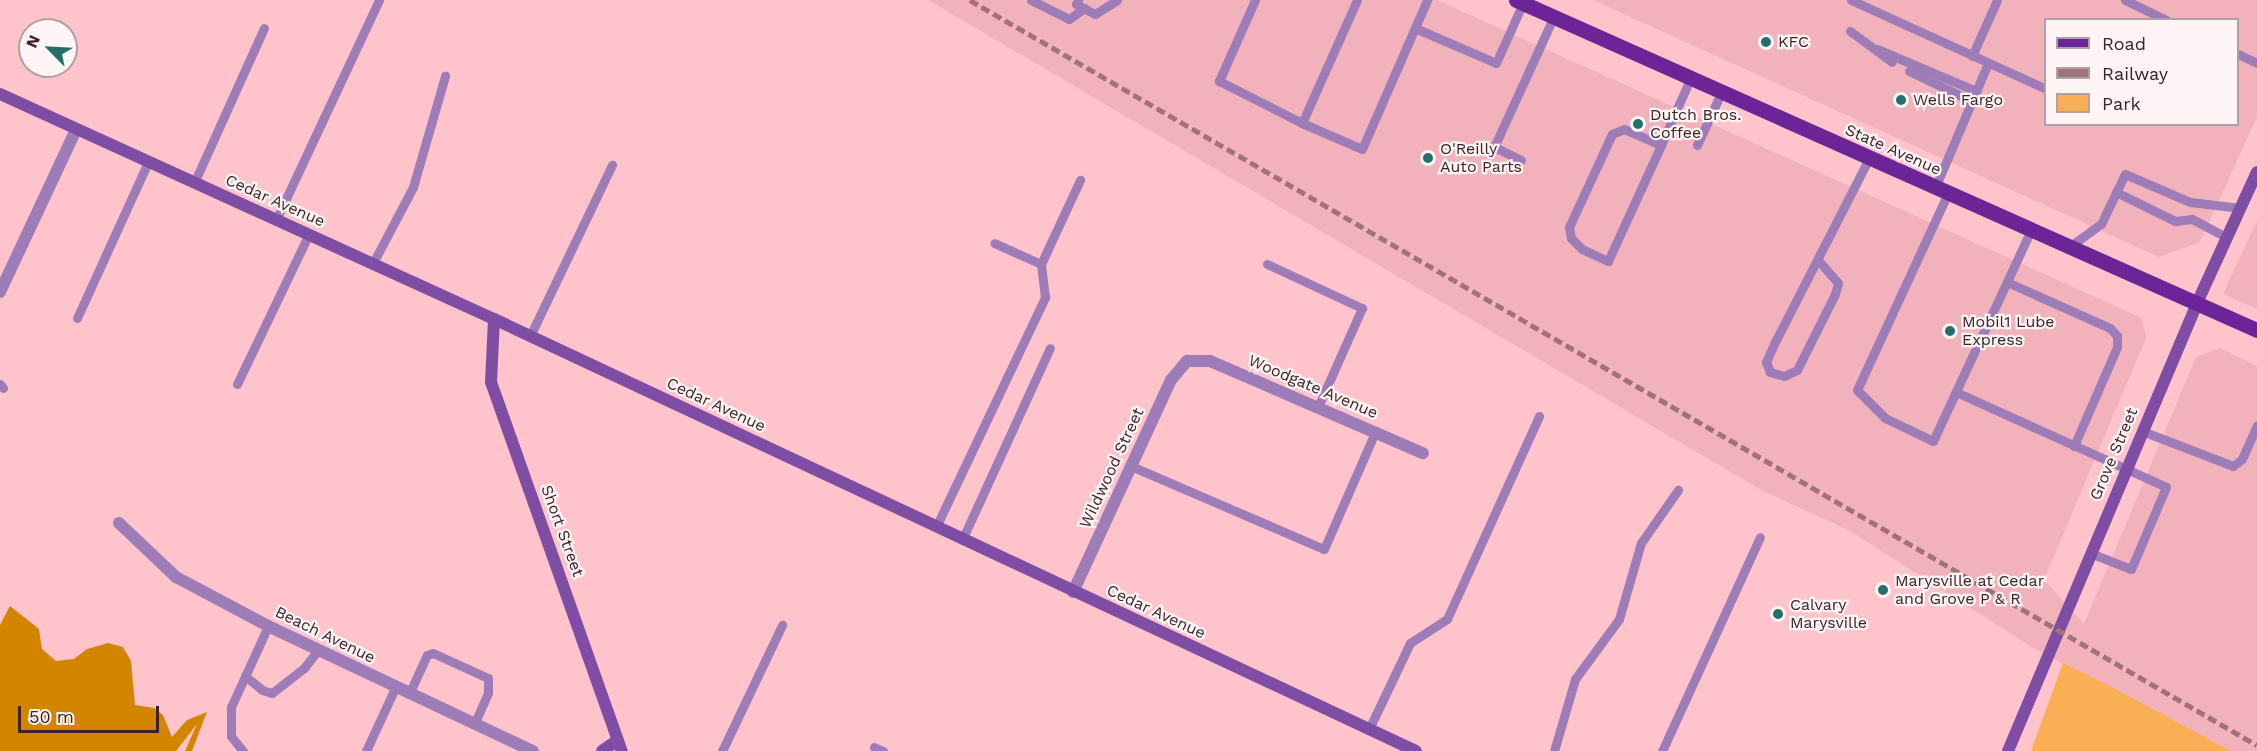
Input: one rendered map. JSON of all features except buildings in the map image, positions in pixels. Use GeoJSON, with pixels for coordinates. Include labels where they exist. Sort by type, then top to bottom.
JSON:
{"type":"FeatureCollection","features":[{"type":"Feature","properties":{"kind":"main road","name":"State Avenue"},"geometry":{"type":"LineString","coordinates":[[1519,1],[2257,330]]}},
{"type":"Feature","properties":{"kind":"street","name":"Cedar Avenue"},"geometry":{"type":"LineString","coordinates":[[0,94],[494,319],[1416,751]]}},
{"type":"Feature","properties":{"kind":"street"},"geometry":{"type":"LineString","coordinates":[[0,292],[76,130]]}},
{"type":"Feature","properties":{"kind":"street","name":"Grove Street"},"geometry":{"type":"LineString","coordinates":[[2008,751],[2197,303],[2241,208],[2253,192],[2257,172]]}},
{"type":"Feature","properties":{"kind":"street","name":"Short Street"},"geometry":{"type":"LineString","coordinates":[[494,319],[491,382],[620,745]]}},
{"type":"Feature","properties":{"kind":"street","name":"Woodgate Avenue"},"geometry":{"type":"LineString","coordinates":[[1187,361],[1210,361],[1423,453]]}},
{"type":"Feature","properties":{"kind":"street","name":"Wildwood Street"},"geometry":{"type":"LineString","coordinates":[[1073,592],[1171,380],[1187,361]]}},
{"type":"Feature","properties":{"kind":"street","name":"Beach Avenue"},"geometry":{"type":"LineString","coordinates":[[119,523],[176,576],[268,626],[395,688],[533,751]]}},
{"type":"Feature","properties":{"kind":"street"},"geometry":{"type":"LineString","coordinates":[[602,751],[620,745]]}},
{"type":"Feature","properties":{"kind":"lane"},"geometry":{"type":"LineString","coordinates":[[276,220],[380,0]]}},
{"type":"Feature","properties":{"kind":"lane"},"geometry":{"type":"LineString","coordinates":[[1031,0],[1070,19],[1081,4],[1095,14],[1117,0]]}},
{"type":"Feature","properties":{"kind":"lane"},"geometry":{"type":"LineString","coordinates":[[1255,0],[1219,81],[1302,123],[1362,149],[1427,0]]}},
{"type":"Feature","properties":{"kind":"lane"},"geometry":{"type":"LineString","coordinates":[[1302,123],[1357,0]]}},
{"type":"Feature","properties":{"kind":"lane"},"geometry":{"type":"LineString","coordinates":[[1851,0],[2044,88]]}},
{"type":"Feature","properties":{"kind":"lane"},"geometry":{"type":"LineString","coordinates":[[1972,56],[1997,0]]}},
{"type":"Feature","properties":{"kind":"lane"},"geometry":{"type":"LineString","coordinates":[[2125,0],[2162,18]]}},
{"type":"Feature","properties":{"kind":"lane"},"geometry":{"type":"LineString","coordinates":[[1415,28],[1496,63],[1519,1]]}},
{"type":"Feature","properties":{"kind":"lane"},"geometry":{"type":"LineString","coordinates":[[1521,160],[1494,147],[1554,16]]}},
{"type":"Feature","properties":{"kind":"lane"},"geometry":{"type":"LineString","coordinates":[[194,183],[264,28]]}},
{"type":"Feature","properties":{"kind":"lane"},"geometry":{"type":"LineString","coordinates":[[1850,31],[1892,62]]}},
{"type":"Feature","properties":{"kind":"lane"},"geometry":{"type":"LineString","coordinates":[[1876,49],[1976,92]]}},
{"type":"Feature","properties":{"kind":"lane"},"geometry":{"type":"LineString","coordinates":[[2239,54],[2257,63]]}},
{"type":"Feature","properties":{"kind":"lane"},"geometry":{"type":"LineString","coordinates":[[1988,63],[1972,101],[1942,190],[1857,390],[1885,418],[1933,441],[2031,230]]}},
{"type":"Feature","properties":{"kind":"lane"},"geometry":{"type":"LineString","coordinates":[[1909,71],[1972,101]]}},
{"type":"Feature","properties":{"kind":"lane"},"geometry":{"type":"LineString","coordinates":[[373,263],[413,187],[445,76]]}},
{"type":"Feature","properties":{"kind":"lane"},"geometry":{"type":"LineString","coordinates":[[1660,145],[1624,129],[1612,134],[1569,227],[1571,238],[1582,249],[1608,261],[1690,79]]}},
{"type":"Feature","properties":{"kind":"lane"},"geometry":{"type":"LineString","coordinates":[[1697,145],[1721,93]]}},
{"type":"Feature","properties":{"kind":"lane"},"geometry":{"type":"LineString","coordinates":[[1818,260],[1838,283],[1835,294],[1797,370],[1784,376],[1770,372],[1766,362],[1775,342],[1869,158]]}},
{"type":"Feature","properties":{"kind":"lane"},"geometry":{"type":"LineString","coordinates":[[77,318],[148,162]]}},
{"type":"Feature","properties":{"kind":"lane"},"geometry":{"type":"LineString","coordinates":[[530,336],[612,165]]}},
{"type":"Feature","properties":{"kind":"lane"},"geometry":{"type":"LineString","coordinates":[[2069,246],[2101,224],[2125,174],[2190,202],[2241,208]]}},
{"type":"Feature","properties":{"kind":"lane"},"geometry":{"type":"LineString","coordinates":[[936,527],[1045,297],[1041,264],[1080,180]]}},
{"type":"Feature","properties":{"kind":"lane"},"geometry":{"type":"LineString","coordinates":[[2116,192],[2175,221],[2192,219],[2227,238]]}},
{"type":"Feature","properties":{"kind":"lane"},"geometry":{"type":"LineString","coordinates":[[237,384],[309,234]]}},
{"type":"Feature","properties":{"kind":"lane"},"geometry":{"type":"LineString","coordinates":[[994,243],[1041,264]]}},
{"type":"Feature","properties":{"kind":"lane"},"geometry":{"type":"LineString","coordinates":[[1267,264],[1362,308],[1318,407]]}},
{"type":"Feature","properties":{"kind":"lane"},"geometry":{"type":"LineString","coordinates":[[2007,282],[2110,328],[2117,336],[2116,347],[2074,446]]}},
{"type":"Feature","properties":{"kind":"lane"},"geometry":{"type":"LineString","coordinates":[[962,540],[1050,348]]}},
{"type":"Feature","properties":{"kind":"lane"},"geometry":{"type":"LineString","coordinates":[[1956,392],[2166,487],[2131,569],[2090,553]]}},
{"type":"Feature","properties":{"kind":"lane"},"geometry":{"type":"LineString","coordinates":[[1369,729],[1410,643],[1447,619],[1539,416]]}},
{"type":"Feature","properties":{"kind":"lane"},"geometry":{"type":"LineString","coordinates":[[2142,431],[2233,466],[2242,459],[2257,425]]}},
{"type":"Feature","properties":{"kind":"lane"},"geometry":{"type":"LineString","coordinates":[[1131,466],[1324,549],[1375,432]]}},
{"type":"Feature","properties":{"kind":"lane"},"geometry":{"type":"LineString","coordinates":[[1554,751],[1575,679],[1619,619],[1641,543],[1678,490]]}},
{"type":"Feature","properties":{"kind":"lane"},"geometry":{"type":"LineString","coordinates":[[1662,751],[1760,537]]}},
{"type":"Feature","properties":{"kind":"lane"},"geometry":{"type":"LineString","coordinates":[[722,751],[782,625]]}},
{"type":"Feature","properties":{"kind":"lane"},"geometry":{"type":"LineString","coordinates":[[243,751],[231,736],[231,707],[268,626]]}},
{"type":"Feature","properties":{"kind":"lane"},"geometry":{"type":"LineString","coordinates":[[245,676],[262,690],[273,693],[304,668],[318,650]]}},
{"type":"Feature","properties":{"kind":"lane"},"geometry":{"type":"LineString","coordinates":[[409,694],[427,655],[433,653],[488,678],[488,693],[474,724]]}},
{"type":"Feature","properties":{"kind":"lane"},"geometry":{"type":"LineString","coordinates":[[366,751],[395,688]]}},
{"type":"Feature","properties":{"kind":"lane"},"geometry":{"type":"LineString","coordinates":[[874,747],[883,751]]}},
{"type":"Feature","properties":{"kind":"shaded area"},"geometry":{"type":"Polygon","coordinates":[[[928,0],[1437,0],[2142,318],[2146,338],[2044,580],[2084,624],[2196,357],[2220,348],[2257,366],[2257,751],[2231,751],[2033,648],[1850,531],[1761,490],[928,0]]]}},
{"type":"Feature","properties":{"kind":"shaded area"},"geometry":{"type":"Polygon","coordinates":[[[1593,0],[2257,0],[2257,117],[2200,242],[2159,257],[1593,0]]]}},
{"type":"Feature","properties":{"kind":"shaded area"},"geometry":{"type":"Polygon","coordinates":[[[2257,220],[2257,309],[2223,294],[2257,220]]]}},
{"type":"Feature","properties":{"kind":"shaded area"},"geometry":{"type":"Polygon","coordinates":[[[10,606],[39,629],[42,649],[56,661],[74,659],[87,649],[108,643],[123,647],[131,661],[135,705],[154,708],[163,715],[172,737],[187,720],[207,712],[192,751],[185,751],[197,724],[176,751],[0,751],[0,625],[10,606]]]}},
{"type":"Feature","properties":{"kind":"green space"},"geometry":{"type":"Polygon","coordinates":[[[2063,663],[2108,685],[2231,751],[2031,751],[2063,663]]]}},
{"type":"Feature","properties":{"kind":"railway"},"geometry":{"type":"LineString","coordinates":[[970,0],[2257,745]]}},
{"type":"Feature","properties":{"kind":"place","name":"KFC"},"geometry":{"type":"Point","coordinates":[1766,42]}},
{"type":"Feature","properties":{"kind":"place","name":"Wells Fargo"},"geometry":{"type":"Point","coordinates":[1901,100]}},
{"type":"Feature","properties":{"kind":"place","name":"Dutch Bros. Coffee"},"geometry":{"type":"Point","coordinates":[1638,124]}},
{"type":"Feature","properties":{"kind":"place","name":"O'Reilly Auto Parts"},"geometry":{"type":"Point","coordinates":[1428,158]}},
{"type":"Feature","properties":{"kind":"place","name":"Mobil1 Lube Express"},"geometry":{"type":"Point","coordinates":[1950,331]}},
{"type":"Feature","properties":{"kind":"place","name":"Marysville at Cedar and Grove P & R"},"geometry":{"type":"Point","coordinates":[1883,590]}},
{"type":"Feature","properties":{"kind":"place","name":"Calvary Marysville"},"geometry":{"type":"Point","coordinates":[1778,614]}}]}
